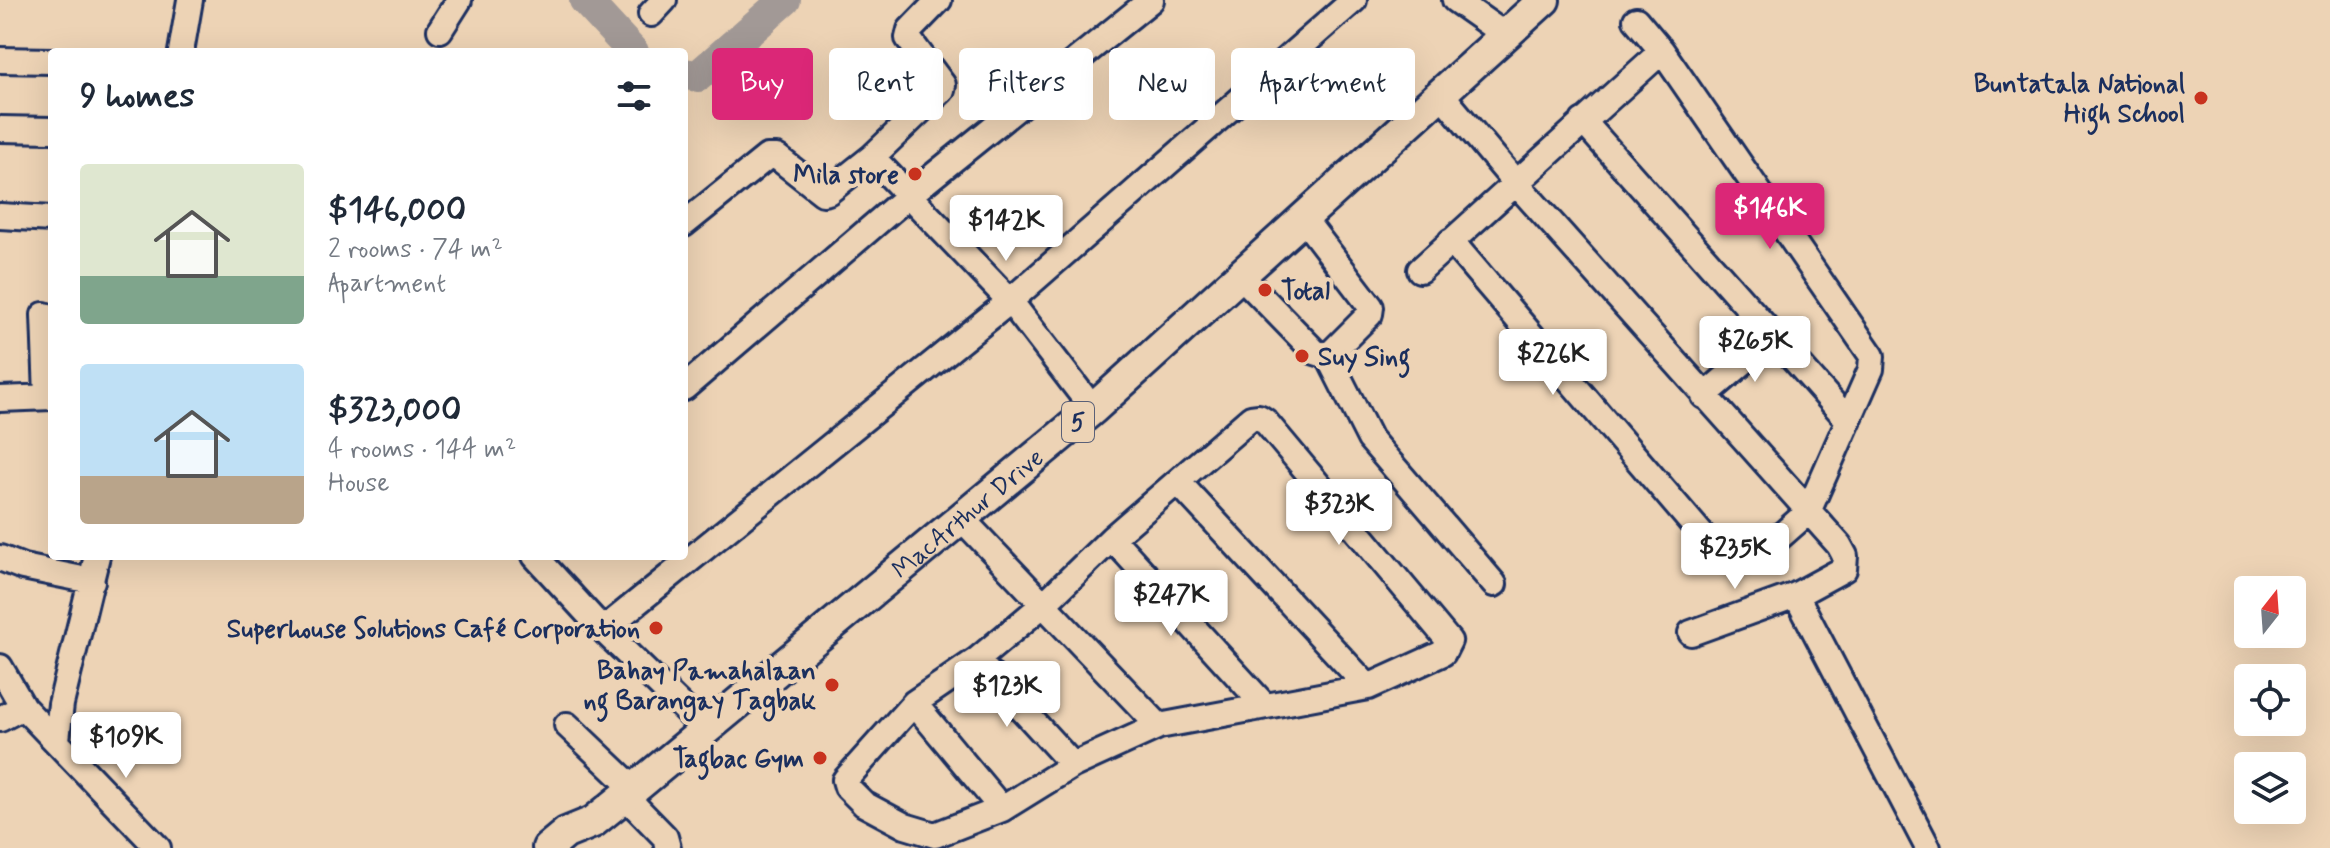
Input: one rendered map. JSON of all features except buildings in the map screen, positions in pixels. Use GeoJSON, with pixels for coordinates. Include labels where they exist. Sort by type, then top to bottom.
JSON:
{"type":"FeatureCollection","features":[{"type":"Feature","properties":{"kind":"main road","name":"MacArthur Drive"},"geometry":{"type":"LineString","coordinates":[[548,848],[566,833],[593,822],[630,793],[963,520],[1093,409],[1544,0]]}},
{"type":"Feature","properties":{"kind":"main road","name":"MacArthur Drive"},"geometry":{"type":"LineString","coordinates":[[578,848],[593,822]]}},
{"type":"Feature","properties":{"kind":"street"},"geometry":{"type":"LineString","coordinates":[[182,48],[190,0]]}},
{"type":"Feature","properties":{"kind":"street"},"geometry":{"type":"LineString","coordinates":[[440,30],[459,0]]}},
{"type":"Feature","properties":{"kind":"street"},"geometry":{"type":"LineString","coordinates":[[688,221],[767,157],[777,157],[823,193],[872,157],[942,90],[943,85],[908,38],[910,30],[939,0]]}},
{"type":"Feature","properties":{"kind":"street"},"geometry":{"type":"LineString","coordinates":[[688,385],[907,197],[1151,0]]}},
{"type":"Feature","properties":{"kind":"street"},"geometry":{"type":"LineString","coordinates":[[603,630],[1010,301],[1354,0]]}},
{"type":"Feature","properties":{"kind":"street"},"geometry":{"type":"LineString","coordinates":[[1455,0],[1505,35]]}},
{"type":"Feature","properties":{"kind":"street"},"geometry":{"type":"LineString","coordinates":[[1451,241],[1720,556],[1728,558],[1775,541],[1808,512],[1871,369],[1872,356],[1662,51],[1636,20]]}},
{"type":"Feature","properties":{"kind":"street"},"geometry":{"type":"LineString","coordinates":[[1420,270],[1662,51]]}},
{"type":"Feature","properties":{"kind":"street"},"geometry":{"type":"LineString","coordinates":[[0,60],[48,61]]}},
{"type":"Feature","properties":{"kind":"street"},"geometry":{"type":"LineString","coordinates":[[1441,94],[1515,182],[1839,545],[1846,562],[1844,569],[1796,595],[1691,633]]}},
{"type":"Feature","properties":{"kind":"street"},"geometry":{"type":"LineString","coordinates":[[1583,121],[1848,420]]}},
{"type":"Feature","properties":{"kind":"street"},"geometry":{"type":"LineString","coordinates":[[0,129],[48,130]]}},
{"type":"Feature","properties":{"kind":"street"},"geometry":{"type":"LineString","coordinates":[[872,157],[907,197],[1010,301],[1093,409]]}},
{"type":"Feature","properties":{"kind":"street"},"geometry":{"type":"LineString","coordinates":[[0,216],[48,219]]}},
{"type":"Feature","properties":{"kind":"street"},"geometry":{"type":"LineString","coordinates":[[1303,218],[1371,307],[1370,314],[1328,356]]}},
{"type":"Feature","properties":{"kind":"street"},"geometry":{"type":"LineString","coordinates":[[1240,275],[1315,352],[1328,356],[1370,439],[1494,584]]}},
{"type":"Feature","properties":{"kind":"street"},"geometry":{"type":"LineString","coordinates":[[44,315],[48,370]]}},
{"type":"Feature","properties":{"kind":"street"},"geometry":{"type":"LineString","coordinates":[[1704,396],[1774,336]]}},
{"type":"Feature","properties":{"kind":"street"},"geometry":{"type":"LineString","coordinates":[[0,399],[48,397]]}},
{"type":"Feature","properties":{"kind":"street"},"geometry":{"type":"LineString","coordinates":[[1259,417],[1449,641],[1443,653],[1368,687],[1159,726],[1073,765],[1002,809],[935,835],[905,826],[864,804],[847,787],[845,780],[914,703],[977,660],[1045,603],[1112,538],[1251,418],[1259,417]]}},
{"type":"Feature","properties":{"kind":"street"},"geometry":{"type":"LineString","coordinates":[[1178,482],[1368,687]]}},
{"type":"Feature","properties":{"kind":"street"},"geometry":{"type":"LineString","coordinates":[[963,520],[1159,726]]}},
{"type":"Feature","properties":{"kind":"street"},"geometry":{"type":"LineString","coordinates":[[1112,538],[1265,706]]}},
{"type":"Feature","properties":{"kind":"street"},"geometry":{"type":"LineString","coordinates":[[0,558],[23,567],[100,564],[61,704],[57,740]]}},
{"type":"Feature","properties":{"kind":"street"},"geometry":{"type":"LineString","coordinates":[[539,560],[603,630],[706,730]]}},
{"type":"Feature","properties":{"kind":"street"},"geometry":{"type":"LineString","coordinates":[[1796,595],[1928,848]]}},
{"type":"Feature","properties":{"kind":"street"},"geometry":{"type":"LineString","coordinates":[[977,660],[1073,765]]}},
{"type":"Feature","properties":{"kind":"street"},"geometry":{"type":"LineString","coordinates":[[0,667],[23,707],[158,848]]}},
{"type":"Feature","properties":{"kind":"street"},"geometry":{"type":"LineString","coordinates":[[914,703],[1002,809]]}},
{"type":"Feature","properties":{"kind":"street"},"geometry":{"type":"LineString","coordinates":[[0,719],[23,707]]}},
{"type":"Feature","properties":{"kind":"street"},"geometry":{"type":"LineString","coordinates":[[567,725],[630,793],[665,837],[668,848]]}},
{"type":"Feature","properties":{"kind":"waterway"},"geometry":{"type":"LineString","coordinates":[[585,0],[629,48]]}},
{"type":"Feature","properties":{"kind":"waterway"},"geometry":{"type":"LineString","coordinates":[[688,75],[698,76],[785,0]]}},
{"type":"Feature","properties":{"kind":"place","name":"Buntatala National High School"},"geometry":{"type":"Point","coordinates":[2201,98]}},
{"type":"Feature","properties":{"kind":"place","name":"Mila store"},"geometry":{"type":"Point","coordinates":[915,174]}},
{"type":"Feature","properties":{"kind":"place","name":"Total"},"geometry":{"type":"Point","coordinates":[1265,290]}},
{"type":"Feature","properties":{"kind":"place","name":"Suy Sing"},"geometry":{"type":"Point","coordinates":[1302,356]}},
{"type":"Feature","properties":{"kind":"place","name":"Superhouse Solutions Café Corporation"},"geometry":{"type":"Point","coordinates":[656,628]}},
{"type":"Feature","properties":{"kind":"place","name":"Bahay Pamahalaan ng Barangay Tagbak"},"geometry":{"type":"Point","coordinates":[832,685]}},
{"type":"Feature","properties":{"kind":"place","name":"Tagbac Gym"},"geometry":{"type":"Point","coordinates":[820,758]}}]}
